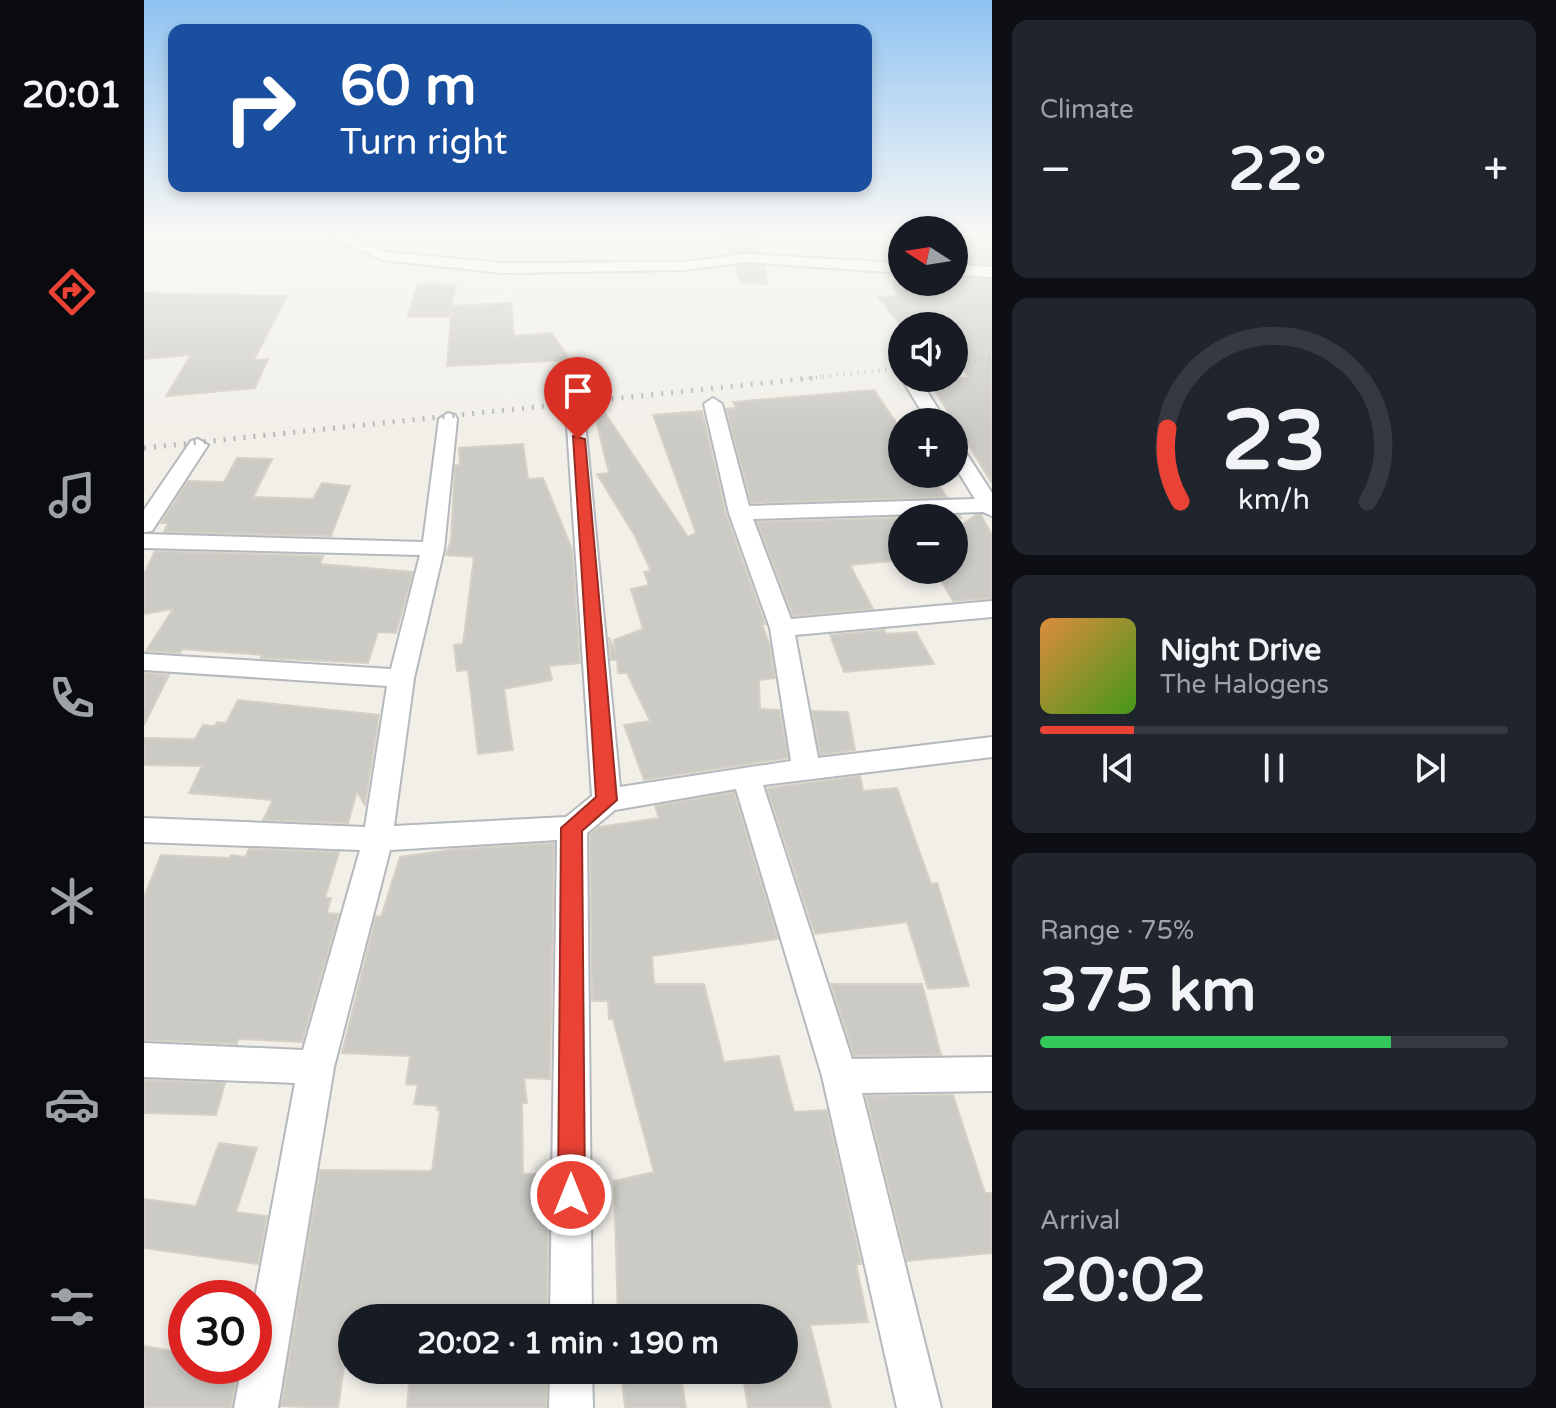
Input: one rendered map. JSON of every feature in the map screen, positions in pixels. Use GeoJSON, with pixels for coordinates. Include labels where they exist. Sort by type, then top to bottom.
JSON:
{"type":"FeatureCollection","features":[{"type":"Feature","properties":{"kind":"street"},"geometry":{"type":"LineString","coordinates":[[713,404],[740,513],[782,628],[806,770]]}},
{"type":"Feature","properties":{"kind":"street"},"geometry":{"type":"LineString","coordinates":[[575,411],[607,800]]}},
{"type":"Feature","properties":{"kind":"street"},"geometry":{"type":"LineString","coordinates":[[256,1408],[316,1067],[378,839],[401,678],[433,549],[448,419]]}},
{"type":"Feature","properties":{"kind":"street"},"geometry":{"type":"LineString","coordinates":[[144,526],[198,445]]}},
{"type":"Feature","properties":{"kind":"street"},"geometry":{"type":"LineString","coordinates":[[968,471],[991,507]]}},
{"type":"Feature","properties":{"kind":"street"},"geometry":{"type":"LineString","coordinates":[[740,513],[991,507]]}},
{"type":"Feature","properties":{"kind":"street"},"geometry":{"type":"LineString","coordinates":[[144,541],[433,549]]}},
{"type":"Feature","properties":{"kind":"street"},"geometry":{"type":"LineString","coordinates":[[782,628],[992,609]]}},
{"type":"Feature","properties":{"kind":"street"},"geometry":{"type":"LineString","coordinates":[[144,662],[401,678]]}},
{"type":"Feature","properties":{"kind":"street"},"geometry":{"type":"LineString","coordinates":[[144,830],[378,839],[572,828],[607,800],[746,777],[992,747]]}},
{"type":"Feature","properties":{"kind":"street"},"geometry":{"type":"LineString","coordinates":[[746,777],[840,1076],[919,1408]]}},
{"type":"Feature","properties":{"kind":"street"},"geometry":{"type":"LineString","coordinates":[[571,1304],[572,828]]}},
{"type":"Feature","properties":{"kind":"street"},"geometry":{"type":"LineString","coordinates":[[144,1060],[316,1067]]}},
{"type":"Feature","properties":{"kind":"street"},"geometry":{"type":"LineString","coordinates":[[840,1076],[992,1074]]}},
{"type":"Feature","properties":{"kind":"street"},"geometry":{"type":"LineString","coordinates":[[571,1384],[571,1408]]}},
{"type":"Feature","properties":{"kind":"building"},"geometry":{"type":"Polygon","coordinates":[[[144,301],[285,301],[254,360],[268,359],[255,388],[166,396],[191,355],[144,359],[144,301]]]}},
{"type":"Feature","properties":{"kind":"building"},"geometry":{"type":"Polygon","coordinates":[[[413,301],[453,301],[449,317],[408,317],[413,301]]]}},
{"type":"Feature","properties":{"kind":"building"},"geometry":{"type":"Polygon","coordinates":[[[881,301],[992,301],[992,483],[968,444],[968,408],[946,408],[936,392],[968,392],[968,312],[890,312],[881,301]]]}},
{"type":"Feature","properties":{"kind":"building"},"geometry":{"type":"Polygon","coordinates":[[[511,303],[514,336],[552,333],[570,360],[447,366],[452,306],[511,303]]]}},
{"type":"Feature","properties":{"kind":"building"},"geometry":{"type":"Polygon","coordinates":[[[874,390],[888,410],[888,488],[941,488],[947,497],[751,503],[726,409],[736,408],[733,402],[874,390]]]}},
{"type":"Feature","properties":{"kind":"building"},"geometry":{"type":"Polygon","coordinates":[[[593,395],[688,537],[696,533],[653,415],[702,411],[726,514],[770,646],[775,678],[759,680],[760,709],[780,710],[788,758],[644,780],[624,725],[650,721],[627,673],[618,673],[617,660],[611,660],[609,637],[616,655],[614,640],[643,629],[631,589],[649,585],[644,572],[651,571],[635,536],[597,474],[609,473],[590,396],[593,395]]]}},
{"type":"Feature","properties":{"kind":"building"},"geometry":{"type":"Polygon","coordinates":[[[523,444],[528,479],[543,478],[572,549],[580,663],[549,666],[552,680],[504,689],[513,750],[478,754],[468,670],[457,671],[454,645],[463,644],[474,557],[446,555],[451,540],[455,465],[460,465],[459,448],[523,444]]]}},
{"type":"Feature","properties":{"kind":"building"},"geometry":{"type":"Polygon","coordinates":[[[237,458],[272,459],[253,497],[313,499],[322,483],[350,486],[331,536],[164,532],[168,523],[161,523],[188,481],[224,482],[237,458]]]}},
{"type":"Feature","properties":{"kind":"building"},"geometry":{"type":"Polygon","coordinates":[[[981,515],[992,535],[992,598],[953,601],[943,584],[968,584],[968,520],[981,515]]]}},
{"type":"Feature","properties":{"kind":"building"},"geometry":{"type":"Polygon","coordinates":[[[888,518],[888,561],[850,565],[873,609],[793,616],[757,522],[888,518]]]}},
{"type":"Feature","properties":{"kind":"building"},"geometry":{"type":"Polygon","coordinates":[[[155,551],[323,556],[320,564],[413,572],[396,633],[378,632],[368,663],[261,658],[262,655],[182,649],[180,653],[146,651],[173,609],[144,614],[144,574],[155,551]]]}},
{"type":"Feature","properties":{"kind":"building"},"geometry":{"type":"Polygon","coordinates":[[[884,630],[886,634],[916,632],[934,664],[844,672],[830,635],[884,630]]]}},
{"type":"Feature","properties":{"kind":"building"},"geometry":{"type":"Polygon","coordinates":[[[144,673],[169,675],[144,725],[144,673]]]}},
{"type":"Feature","properties":{"kind":"building"},"geometry":{"type":"Polygon","coordinates":[[[238,700],[379,715],[365,805],[357,792],[348,823],[263,820],[273,800],[189,793],[202,766],[144,765],[144,738],[195,739],[203,725],[226,723],[238,700]]]}},
{"type":"Feature","properties":{"kind":"building"},"geometry":{"type":"Polygon","coordinates":[[[812,711],[848,712],[855,750],[820,755],[812,711]]]}},
{"type":"Feature","properties":{"kind":"building"},"geometry":{"type":"Polygon","coordinates":[[[860,776],[863,791],[897,788],[931,884],[937,883],[969,986],[928,989],[907,922],[815,934],[767,788],[860,776]]]}},
{"type":"Feature","properties":{"kind":"building"},"geometry":{"type":"Polygon","coordinates":[[[734,792],[778,939],[652,956],[654,984],[704,984],[724,1062],[779,1056],[794,1112],[827,1110],[861,1264],[856,1264],[868,1322],[810,1325],[831,1408],[748,1408],[744,1384],[798,1384],[798,1304],[618,1304],[614,1181],[654,1172],[613,1019],[609,1019],[608,1001],[592,1001],[590,834],[599,827],[659,818],[655,806],[734,792]]]}},
{"type":"Feature","properties":{"kind":"building"},"geometry":{"type":"Polygon","coordinates":[[[554,843],[550,1079],[524,1078],[527,1103],[522,1103],[523,1174],[549,1174],[547,1304],[338,1304],[338,1384],[342,1384],[338,1408],[281,1406],[320,1170],[432,1171],[440,1110],[437,1110],[438,1106],[414,1104],[418,1085],[406,1084],[410,1056],[342,1053],[376,916],[381,917],[400,857],[455,849],[554,843]]]}},
{"type":"Feature","properties":{"kind":"building"},"geometry":{"type":"Polygon","coordinates":[[[249,849],[339,852],[325,898],[331,898],[327,913],[339,914],[302,1042],[238,1039],[237,1044],[144,1040],[144,897],[161,855],[245,857],[249,849]]]}},
{"type":"Feature","properties":{"kind":"building"},"geometry":{"type":"Polygon","coordinates":[[[831,984],[922,984],[941,1055],[854,1056],[831,984]]]}},
{"type":"Feature","properties":{"kind":"building"},"geometry":{"type":"Polygon","coordinates":[[[144,1080],[225,1083],[216,1115],[144,1113],[144,1080]]]}},
{"type":"Feature","properties":{"kind":"building"},"geometry":{"type":"Polygon","coordinates":[[[953,1095],[985,1193],[992,1193],[992,1253],[907,1261],[866,1096],[953,1095]]]}},
{"type":"Feature","properties":{"kind":"building"},"geometry":{"type":"Polygon","coordinates":[[[219,1143],[257,1148],[236,1212],[267,1216],[258,1264],[144,1248],[144,1199],[196,1206],[219,1143]]]}},
{"type":"Feature","properties":{"kind":"building"},"geometry":{"type":"Polygon","coordinates":[[[144,1346],[168,1350],[168,1384],[236,1384],[231,1408],[144,1408],[144,1346]]]}},
{"type":"Feature","properties":{"kind":"building"},"geometry":{"type":"Polygon","coordinates":[[[409,1384],[547,1384],[546,1408],[407,1408],[409,1384]]]}},
{"type":"Feature","properties":{"kind":"building"},"geometry":{"type":"Polygon","coordinates":[[[622,1384],[682,1384],[686,1408],[625,1408],[622,1384]]]}},
{"type":"Feature","properties":{"kind":"railway"},"geometry":{"type":"LineString","coordinates":[[968,362],[992,359]]}},
{"type":"Feature","properties":{"kind":"railway"},"geometry":{"type":"LineString","coordinates":[[803,379],[888,370]]}},
{"type":"Feature","properties":{"kind":"railway"},"geometry":{"type":"LineString","coordinates":[[803,379],[821,377]]}},
{"type":"Feature","properties":{"kind":"railway"},"geometry":{"type":"LineString","coordinates":[[144,448],[803,379]]}},
{"type":"Feature","properties":{"kind":"route"},"geometry":{"type":"LineString","coordinates":[[571,1195],[572,828],[607,800],[578,439]]}}]}
